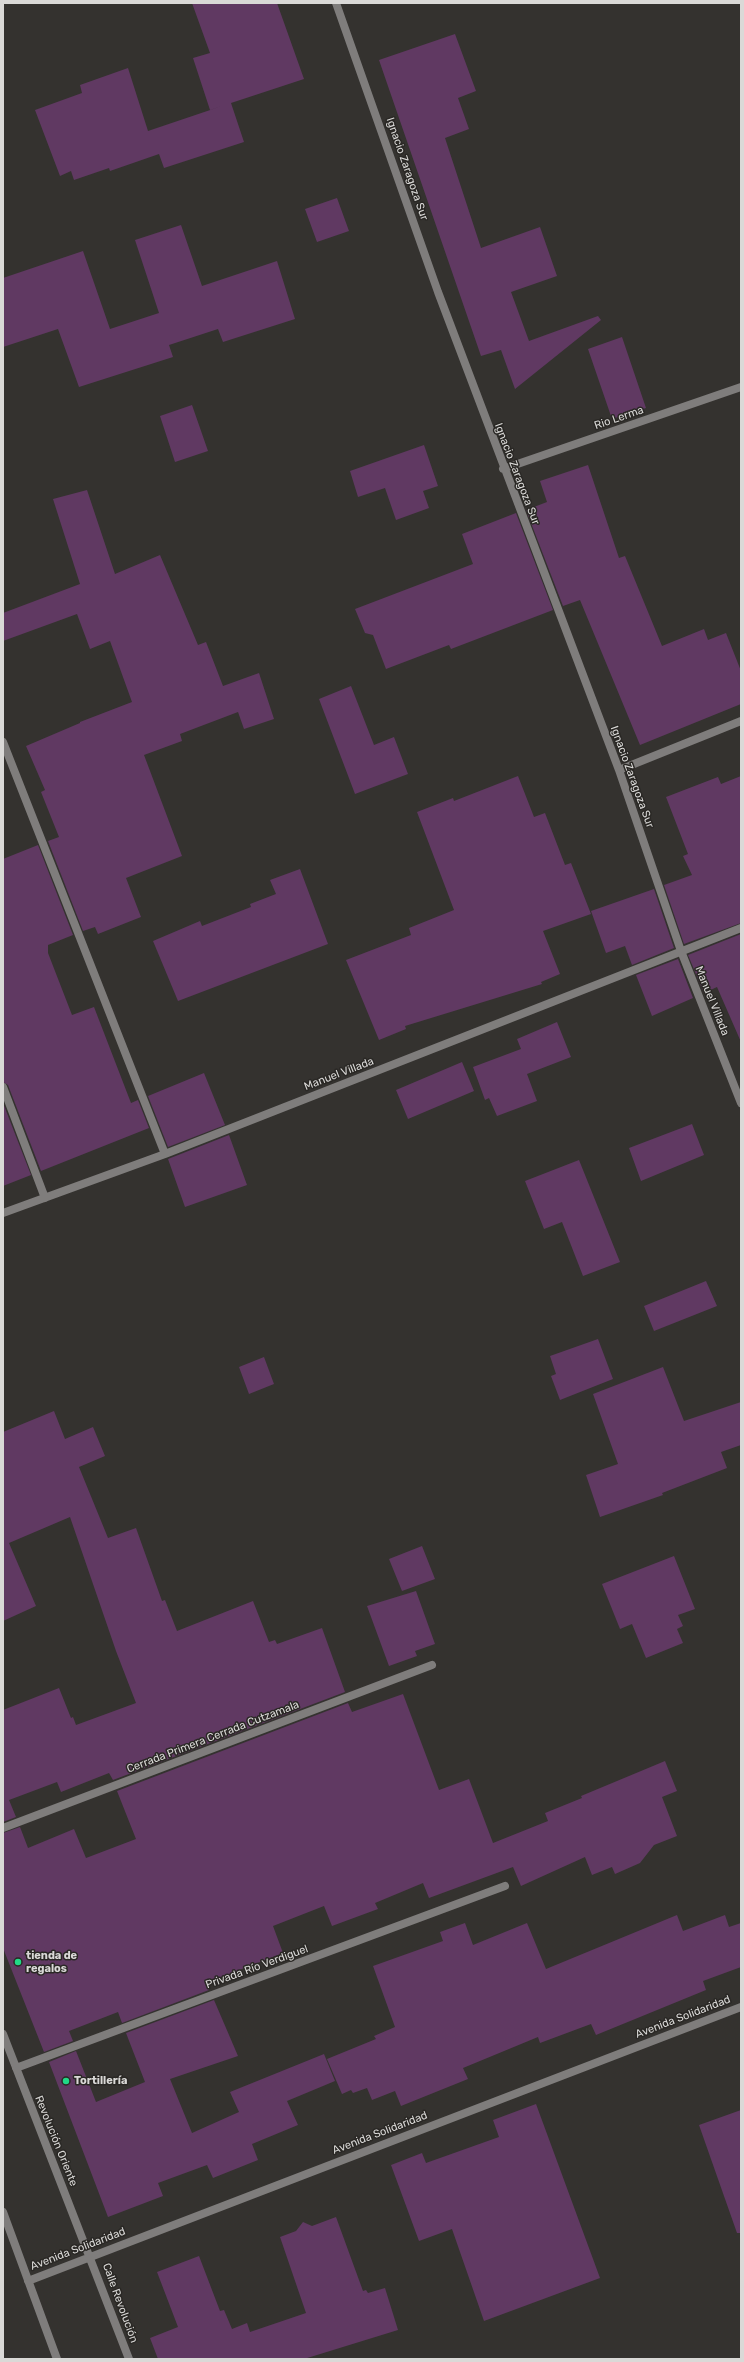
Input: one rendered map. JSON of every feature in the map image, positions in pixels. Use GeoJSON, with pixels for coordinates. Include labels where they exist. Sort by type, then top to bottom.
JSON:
{"type":"FeatureCollection","features":[{"type":"Feature","properties":{"kind":"street","name":"Ignacio Zaragoza Sur"},"geometry":{"type":"LineString","coordinates":[[336,3],[438,292],[503,469],[619,770],[681,951]]}},
{"type":"Feature","properties":{"kind":"street","name":"Rio Lerma"},"geometry":{"type":"LineString","coordinates":[[503,469],[741,388]]}},
{"type":"Feature","properties":{"kind":"street"},"geometry":{"type":"LineString","coordinates":[[619,770],[741,721]]}},
{"type":"Feature","properties":{"kind":"street"},"geometry":{"type":"LineString","coordinates":[[3,742],[165,1154]]}},
{"type":"Feature","properties":{"kind":"street","name":"Manuel Villada"},"geometry":{"type":"LineString","coordinates":[[3,1213],[165,1154],[741,928]]}},
{"type":"Feature","properties":{"kind":"street","name":"Manuel Villada"},"geometry":{"type":"LineString","coordinates":[[681,951],[741,1103]]}},
{"type":"Feature","properties":{"kind":"street"},"geometry":{"type":"LineString","coordinates":[[3,1087],[45,1198]]}},
{"type":"Feature","properties":{"kind":"street","name":"Cerrada Primera Cerrada Cutzamala"},"geometry":{"type":"LineString","coordinates":[[3,1828],[432,1665]]}},
{"type":"Feature","properties":{"kind":"street","name":"Privada Río Verdiguel"},"geometry":{"type":"LineString","coordinates":[[16,2068],[505,1886]]}},
{"type":"Feature","properties":{"kind":"street","name":"Avenida Solidaridad"},"geometry":{"type":"LineString","coordinates":[[28,2281],[741,2007]]}},
{"type":"Feature","properties":{"kind":"street","name":"Revolución Oriente"},"geometry":{"type":"LineString","coordinates":[[3,2034],[90,2256]]}},
{"type":"Feature","properties":{"kind":"street"},"geometry":{"type":"LineString","coordinates":[[3,2212],[57,2359]]}},
{"type":"Feature","properties":{"kind":"street","name":"Calle Revolución"},"geometry":{"type":"LineString","coordinates":[[90,2256],[129,2359]]}},
{"type":"Feature","properties":{"kind":"building"},"geometry":{"type":"Polygon","coordinates":[[[192,3],[277,3],[304,79],[231,103],[244,142],[164,168],[159,154],[110,171],[109,168],[74,180],[71,171],[60,176],[35,110],[82,93],[80,85],[128,68],[148,131],[225,105],[210,110],[193,58],[210,53],[192,3]]]}},
{"type":"Feature","properties":{"kind":"building"},"geometry":{"type":"Polygon","coordinates":[[[455,34],[476,91],[458,98],[469,129],[445,138],[481,248],[540,227],[557,276],[511,292],[529,341],[598,316],[601,320],[515,389],[501,350],[481,356],[379,60],[455,34]]]}},
{"type":"Feature","properties":{"kind":"building"},"geometry":{"type":"Polygon","coordinates":[[[337,198],[349,231],[317,242],[305,209],[337,198]]]}},
{"type":"Feature","properties":{"kind":"building"},"geometry":{"type":"Polygon","coordinates":[[[181,225],[202,286],[277,261],[295,319],[223,342],[218,329],[169,345],[173,357],[79,387],[58,329],[3,347],[3,278],[83,251],[110,329],[159,313],[135,240],[181,225]]]}},
{"type":"Feature","properties":{"kind":"building"},"geometry":{"type":"Polygon","coordinates":[[[622,337],[646,408],[612,419],[588,349],[622,337]]]}},
{"type":"Feature","properties":{"kind":"building"},"geometry":{"type":"Polygon","coordinates":[[[192,405],[208,451],[175,462],[160,416],[192,405]]]}},
{"type":"Feature","properties":{"kind":"building"},"geometry":{"type":"Polygon","coordinates":[[[424,445],[438,486],[423,491],[429,508],[396,520],[385,488],[358,497],[350,471],[424,445]]]}},
{"type":"Feature","properties":{"kind":"building"},"geometry":{"type":"Polygon","coordinates":[[[588,465],[619,558],[625,556],[662,646],[704,629],[708,640],[726,633],[741,671],[741,704],[640,745],[580,600],[563,606],[526,510],[547,502],[540,481],[588,465]]]}},
{"type":"Feature","properties":{"kind":"building"},"geometry":{"type":"Polygon","coordinates":[[[87,490],[115,574],[160,555],[198,645],[206,642],[223,686],[259,673],[274,719],[244,729],[238,712],[180,734],[182,741],[144,755],[182,856],[126,878],[141,917],[98,934],[95,927],[83,931],[48,841],[59,837],[41,792],[45,790],[26,746],[80,722],[132,702],[110,641],[90,649],[77,614],[3,641],[3,613],[80,584],[53,499],[87,490]]]}},
{"type":"Feature","properties":{"kind":"building"},"geometry":{"type":"Polygon","coordinates":[[[516,513],[553,610],[451,649],[449,645],[386,669],[373,635],[365,633],[355,609],[473,564],[462,534],[516,513]]]}},
{"type":"Feature","properties":{"kind":"building"},"geometry":{"type":"Polygon","coordinates":[[[351,686],[374,745],[394,737],[408,774],[355,794],[319,699],[351,686]]]}},
{"type":"Feature","properties":{"kind":"building"},"geometry":{"type":"Polygon","coordinates":[[[518,776],[534,817],[545,813],[565,865],[571,863],[591,914],[543,931],[560,974],[541,982],[542,984],[405,1026],[406,1029],[379,1040],[346,960],[411,935],[409,928],[454,910],[417,812],[453,798],[454,801],[518,776]]]}},
{"type":"Feature","properties":{"kind":"building"},"geometry":{"type":"Polygon","coordinates":[[[741,776],[741,923],[684,944],[664,885],[692,875],[683,856],[688,854],[666,797],[718,777],[721,784],[741,776]]]}},
{"type":"Feature","properties":{"kind":"building"},"geometry":{"type":"Polygon","coordinates":[[[38,845],[73,935],[48,945],[48,953],[72,1015],[94,1007],[131,1103],[138,1100],[149,1128],[41,1171],[8,1085],[3,1082],[3,859],[38,845]]]}},
{"type":"Feature","properties":{"kind":"building"},"geometry":{"type":"Polygon","coordinates":[[[300,869],[328,944],[178,1001],[153,941],[200,921],[202,926],[251,907],[250,904],[276,894],[270,880],[300,869]]]}},
{"type":"Feature","properties":{"kind":"building"},"geometry":{"type":"Polygon","coordinates":[[[654,889],[674,948],[632,965],[625,946],[606,953],[591,911],[654,889]]]}},
{"type":"Feature","properties":{"kind":"building"},"geometry":{"type":"Polygon","coordinates":[[[741,934],[741,1042],[717,987],[704,993],[688,955],[741,934]]]}},
{"type":"Feature","properties":{"kind":"building"},"geometry":{"type":"Polygon","coordinates":[[[678,959],[693,998],[652,1016],[636,975],[678,959]]]}},
{"type":"Feature","properties":{"kind":"building"},"geometry":{"type":"Polygon","coordinates":[[[557,1022],[571,1057],[527,1074],[537,1101],[497,1116],[489,1098],[485,1100],[473,1067],[521,1049],[517,1039],[557,1022]]]}},
{"type":"Feature","properties":{"kind":"building"},"geometry":{"type":"Polygon","coordinates":[[[462,1062],[474,1091],[408,1119],[396,1090],[462,1062]]]}},
{"type":"Feature","properties":{"kind":"building"},"geometry":{"type":"Polygon","coordinates":[[[204,1073],[225,1125],[168,1147],[148,1096],[204,1073]]]}},
{"type":"Feature","properties":{"kind":"building"},"geometry":{"type":"Polygon","coordinates":[[[3,1103],[31,1175],[3,1186],[3,1103]]]}},
{"type":"Feature","properties":{"kind":"building"},"geometry":{"type":"Polygon","coordinates":[[[692,1124],[704,1155],[641,1181],[629,1148],[692,1124]]]}},
{"type":"Feature","properties":{"kind":"building"},"geometry":{"type":"Polygon","coordinates":[[[229,1135],[247,1185],[185,1207],[168,1159],[229,1135]]]}},
{"type":"Feature","properties":{"kind":"building"},"geometry":{"type":"Polygon","coordinates":[[[579,1160],[620,1262],[583,1276],[562,1222],[544,1229],[525,1181],[579,1160]]]}},
{"type":"Feature","properties":{"kind":"building"},"geometry":{"type":"Polygon","coordinates":[[[706,1281],[717,1306],[654,1331],[644,1306],[706,1281]]]}},
{"type":"Feature","properties":{"kind":"building"},"geometry":{"type":"Polygon","coordinates":[[[598,1339],[613,1379],[560,1400],[551,1376],[556,1374],[550,1356],[598,1339]]]}},
{"type":"Feature","properties":{"kind":"building"},"geometry":{"type":"Polygon","coordinates":[[[264,1357],[274,1384],[249,1394],[239,1367],[264,1357]]]}},
{"type":"Feature","properties":{"kind":"building"},"geometry":{"type":"Polygon","coordinates":[[[663,1367],[684,1421],[741,1402],[741,1445],[721,1452],[727,1468],[662,1493],[663,1495],[600,1517],[586,1475],[618,1464],[593,1394],[663,1367]]]}},
{"type":"Feature","properties":{"kind":"building"},"geometry":{"type":"Polygon","coordinates":[[[54,1411],[65,1439],[93,1427],[105,1456],[79,1467],[108,1538],[136,1528],[162,1601],[165,1600],[177,1631],[253,1601],[269,1642],[275,1640],[277,1644],[322,1628],[345,1692],[113,1780],[109,1773],[61,1792],[57,1782],[9,1800],[16,1817],[3,1822],[3,1710],[59,1688],[71,1718],[73,1717],[76,1725],[136,1703],[116,1651],[70,1517],[9,1543],[36,1606],[3,1621],[3,1432],[54,1411]]]}},
{"type":"Feature","properties":{"kind":"building"},"geometry":{"type":"Polygon","coordinates":[[[422,1546],[435,1579],[402,1591],[389,1559],[422,1546]]]}},
{"type":"Feature","properties":{"kind":"building"},"geometry":{"type":"Polygon","coordinates":[[[674,1556],[695,1609],[678,1615],[683,1626],[677,1629],[683,1643],[646,1658],[632,1624],[620,1629],[602,1584],[674,1556]]]}},
{"type":"Feature","properties":{"kind":"building"},"geometry":{"type":"Polygon","coordinates":[[[416,1591],[435,1644],[415,1651],[417,1656],[389,1666],[367,1606],[416,1591]]]}},
{"type":"Feature","properties":{"kind":"building"},"geometry":{"type":"Polygon","coordinates":[[[403,1694],[439,1790],[469,1779],[493,1843],[548,1821],[545,1813],[582,1798],[581,1796],[665,1761],[677,1791],[662,1797],[677,1836],[654,1845],[640,1863],[615,1874],[612,1867],[592,1875],[585,1857],[521,1886],[513,1867],[429,1898],[423,1883],[375,1903],[378,1909],[332,1926],[324,1906],[273,1926],[283,1953],[206,1983],[209,1990],[122,2023],[118,2012],[69,2031],[73,2041],[44,2052],[3,1948],[3,1833],[20,1827],[28,1848],[74,1829],[86,1858],[136,1839],[117,1791],[348,1703],[352,1712],[403,1694]]]}},
{"type":"Feature","properties":{"kind":"building"},"geometry":{"type":"Polygon","coordinates":[[[677,1915],[683,1931],[725,1915],[729,1927],[741,1923],[741,1967],[703,1981],[706,1990],[596,2035],[591,2024],[540,2043],[538,2037],[463,2068],[468,2079],[401,2106],[395,2091],[372,2100],[367,2088],[353,2093],[351,2090],[342,2094],[327,2059],[376,2039],[374,2036],[395,2027],[373,1966],[443,1941],[440,1932],[465,1923],[473,1945],[527,1923],[546,1969],[677,1915]]]}},
{"type":"Feature","properties":{"kind":"building"},"geometry":{"type":"Polygon","coordinates":[[[214,2000],[238,2056],[170,2079],[192,2133],[239,2112],[230,2092],[324,2054],[335,2081],[287,2101],[298,2125],[252,2144],[258,2160],[213,2178],[207,2165],[158,2183],[163,2196],[108,2217],[49,2062],[76,2051],[96,2102],[145,2082],[126,2033],[214,2000]]]}},
{"type":"Feature","properties":{"kind":"building"},"geometry":{"type":"Polygon","coordinates":[[[536,2104],[600,2278],[484,2321],[452,2229],[419,2241],[391,2165],[422,2153],[426,2163],[499,2137],[493,2120],[536,2104]]]}},
{"type":"Feature","properties":{"kind":"building"},"geometry":{"type":"Polygon","coordinates":[[[741,2110],[741,2233],[737,2233],[699,2125],[741,2110]]]}},
{"type":"Feature","properties":{"kind":"building"},"geometry":{"type":"Polygon","coordinates":[[[336,2217],[363,2291],[366,2290],[368,2293],[385,2288],[398,2330],[304,2359],[158,2359],[150,2338],[178,2327],[157,2272],[199,2256],[220,2311],[224,2310],[232,2329],[247,2323],[250,2332],[306,2313],[280,2237],[296,2231],[303,2222],[312,2226],[336,2217]]]}},
{"type":"Feature","properties":{"kind":"place","name":"tienda de regalos"},"geometry":{"type":"Point","coordinates":[18,1962]}},
{"type":"Feature","properties":{"kind":"place","name":"Tortillería"},"geometry":{"type":"Point","coordinates":[66,2081]}}]}
